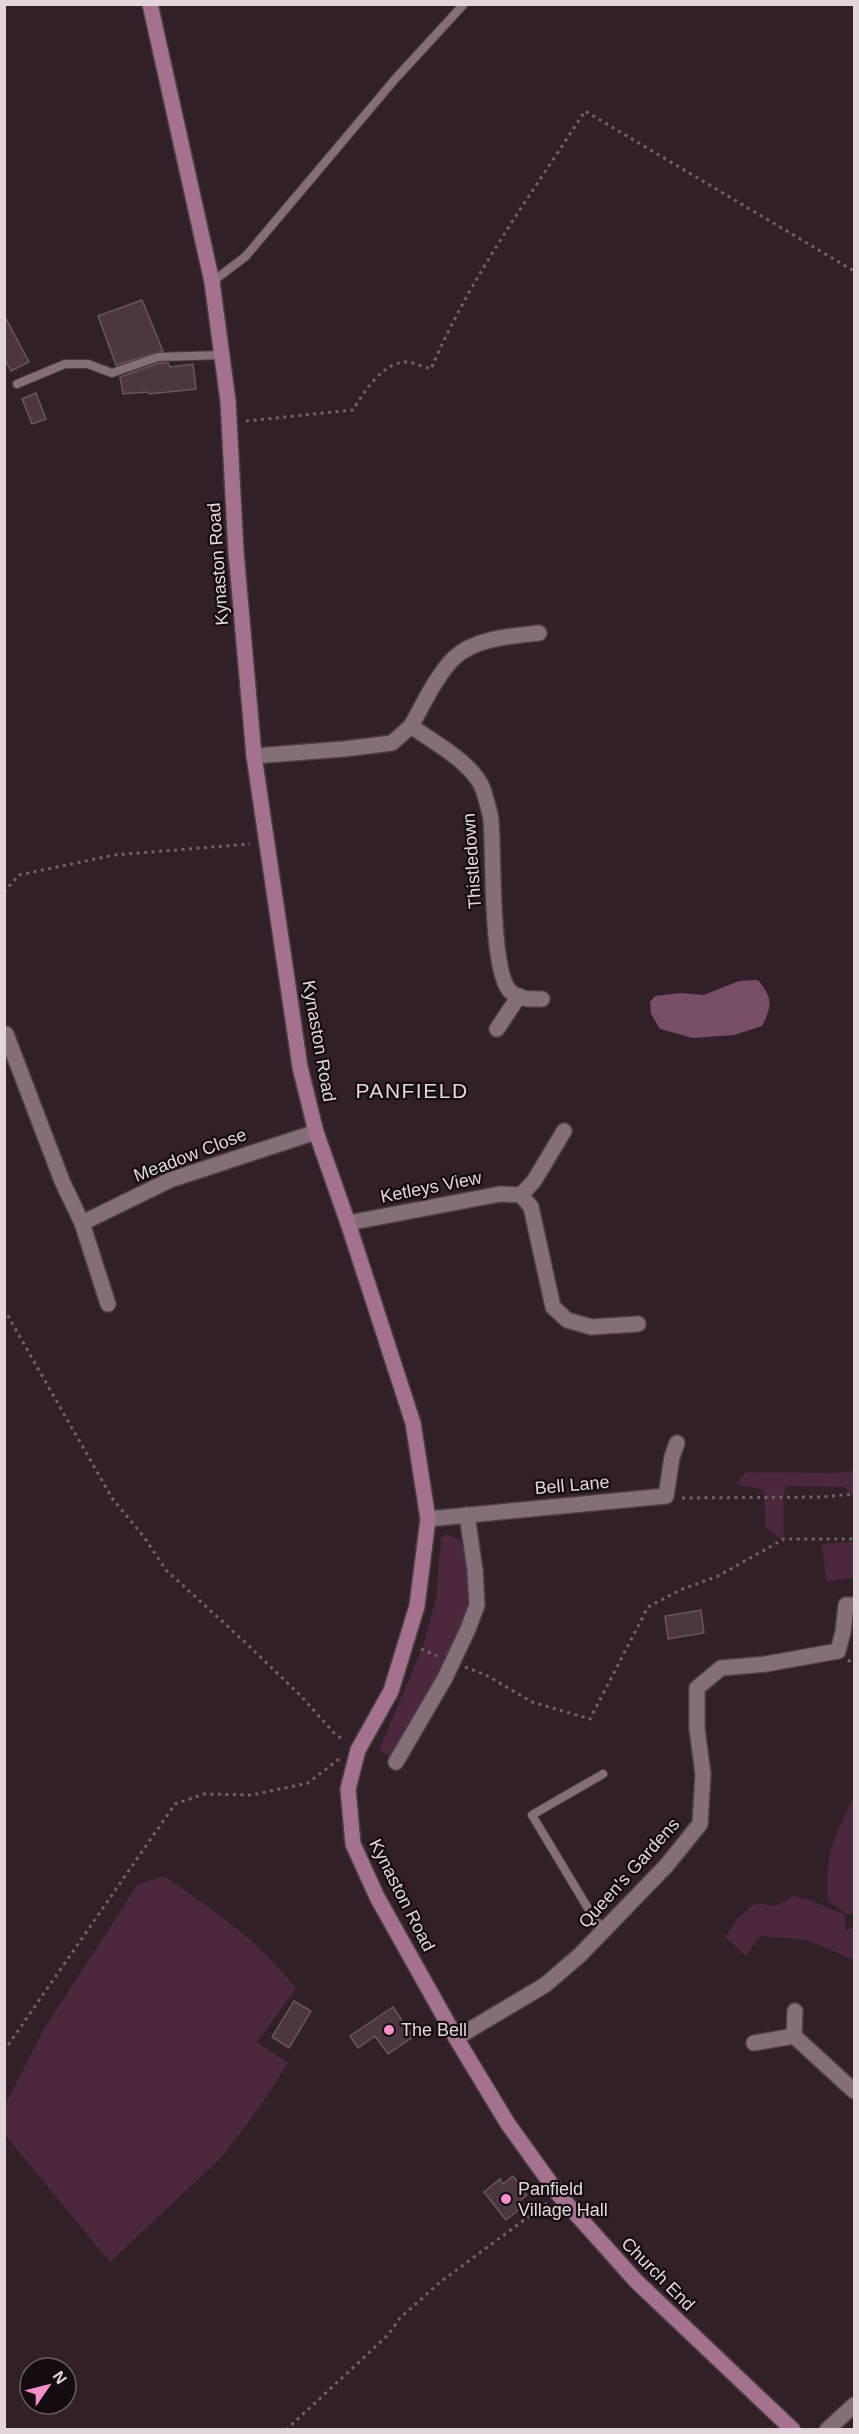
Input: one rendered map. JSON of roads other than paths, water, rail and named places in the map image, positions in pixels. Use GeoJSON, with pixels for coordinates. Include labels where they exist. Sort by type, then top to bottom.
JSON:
{"type":"FeatureCollection","features":[{"type":"Feature","properties":{"kind":"street","name":"Kynaston Road"},"geometry":{"type":"LineString","coordinates":[[150,4],[212,282],[229,423],[236,552],[255,756],[300,1066],[316,1132],[413,1423],[428,1519],[417,1606],[391,1691],[358,1751],[348,1789],[353,1844],[377,1897],[456,2038]]}},
{"type":"Feature","properties":{"kind":"street"},"geometry":{"type":"LineString","coordinates":[[255,756],[344,749],[392,742],[411,726],[431,689],[455,657],[477,645],[539,633]]}},
{"type":"Feature","properties":{"kind":"street","name":"Thistledown"},"geometry":{"type":"LineString","coordinates":[[411,726],[466,766],[482,787],[491,818],[499,959],[506,985],[511,992],[519,996]]}},
{"type":"Feature","properties":{"kind":"street"},"geometry":{"type":"LineString","coordinates":[[497,1029],[519,996],[542,999]]}},
{"type":"Feature","properties":{"kind":"street"},"geometry":{"type":"LineString","coordinates":[[6,1034],[63,1181],[82,1223],[108,1304]]}},
{"type":"Feature","properties":{"kind":"street"},"geometry":{"type":"LineString","coordinates":[[564,1131],[534,1181],[521,1195],[531,1207],[552,1307],[567,1320],[591,1327],[638,1324]]}},
{"type":"Feature","properties":{"kind":"street","name":"Meadow Close"},"geometry":{"type":"LineString","coordinates":[[82,1223],[170,1180],[316,1132]]}},
{"type":"Feature","properties":{"kind":"street","name":"Ketleys View"},"geometry":{"type":"LineString","coordinates":[[348,1223],[500,1194],[521,1195]]}},
{"type":"Feature","properties":{"kind":"street","name":"Bell Lane"},"geometry":{"type":"LineString","coordinates":[[428,1519],[666,1497],[672,1457],[677,1443]]}},
{"type":"Feature","properties":{"kind":"street"},"geometry":{"type":"LineString","coordinates":[[396,1762],[422,1720],[452,1662],[477,1605],[475,1570],[467,1515]]}},
{"type":"Feature","properties":{"kind":"street","name":"Queen's Gardens"},"geometry":{"type":"LineString","coordinates":[[456,2038],[545,1986],[605,1930],[666,1866],[700,1824],[703,1774],[697,1728],[697,1688],[722,1668],[766,1664],[838,1651],[846,1605],[855,1605]]}},
{"type":"Feature","properties":{"kind":"street"},"geometry":{"type":"LineString","coordinates":[[794,2036],[795,2011]]}},
{"type":"Feature","properties":{"kind":"street"},"geometry":{"type":"LineString","coordinates":[[754,2043],[794,2036]]}},
{"type":"Feature","properties":{"kind":"street"},"geometry":{"type":"LineString","coordinates":[[794,2036],[855,2091]]}},
{"type":"Feature","properties":{"kind":"street","name":"Church End"},"geometry":{"type":"LineString","coordinates":[[456,2038],[508,2124],[559,2195],[636,2281],[793,2430]]}},
{"type":"Feature","properties":{"kind":"street"},"geometry":{"type":"LineString","coordinates":[[827,2430],[855,2405]]}},
{"type":"Feature","properties":{"kind":"lane"},"geometry":{"type":"LineString","coordinates":[[212,282],[246,256],[396,78],[464,4]]}},
{"type":"Feature","properties":{"kind":"lane"},"geometry":{"type":"LineString","coordinates":[[17,384],[65,364],[88,364],[112,373],[158,357],[222,355]]}},
{"type":"Feature","properties":{"kind":"lane"},"geometry":{"type":"LineString","coordinates":[[603,1774],[532,1815],[595,1920],[605,1930]]}},
{"type":"Feature","properties":{"kind":"place","name":"The Bell"},"geometry":{"type":"Point","coordinates":[389,2030]}},
{"type":"Feature","properties":{"kind":"place","name":"Panfield Village Hall"},"geometry":{"type":"Point","coordinates":[506,2199]}},
{"type":"Feature","properties":{"kind":"district","name":"PANFIELD"},"geometry":{"type":"Point","coordinates":[412,1090]}}]}
